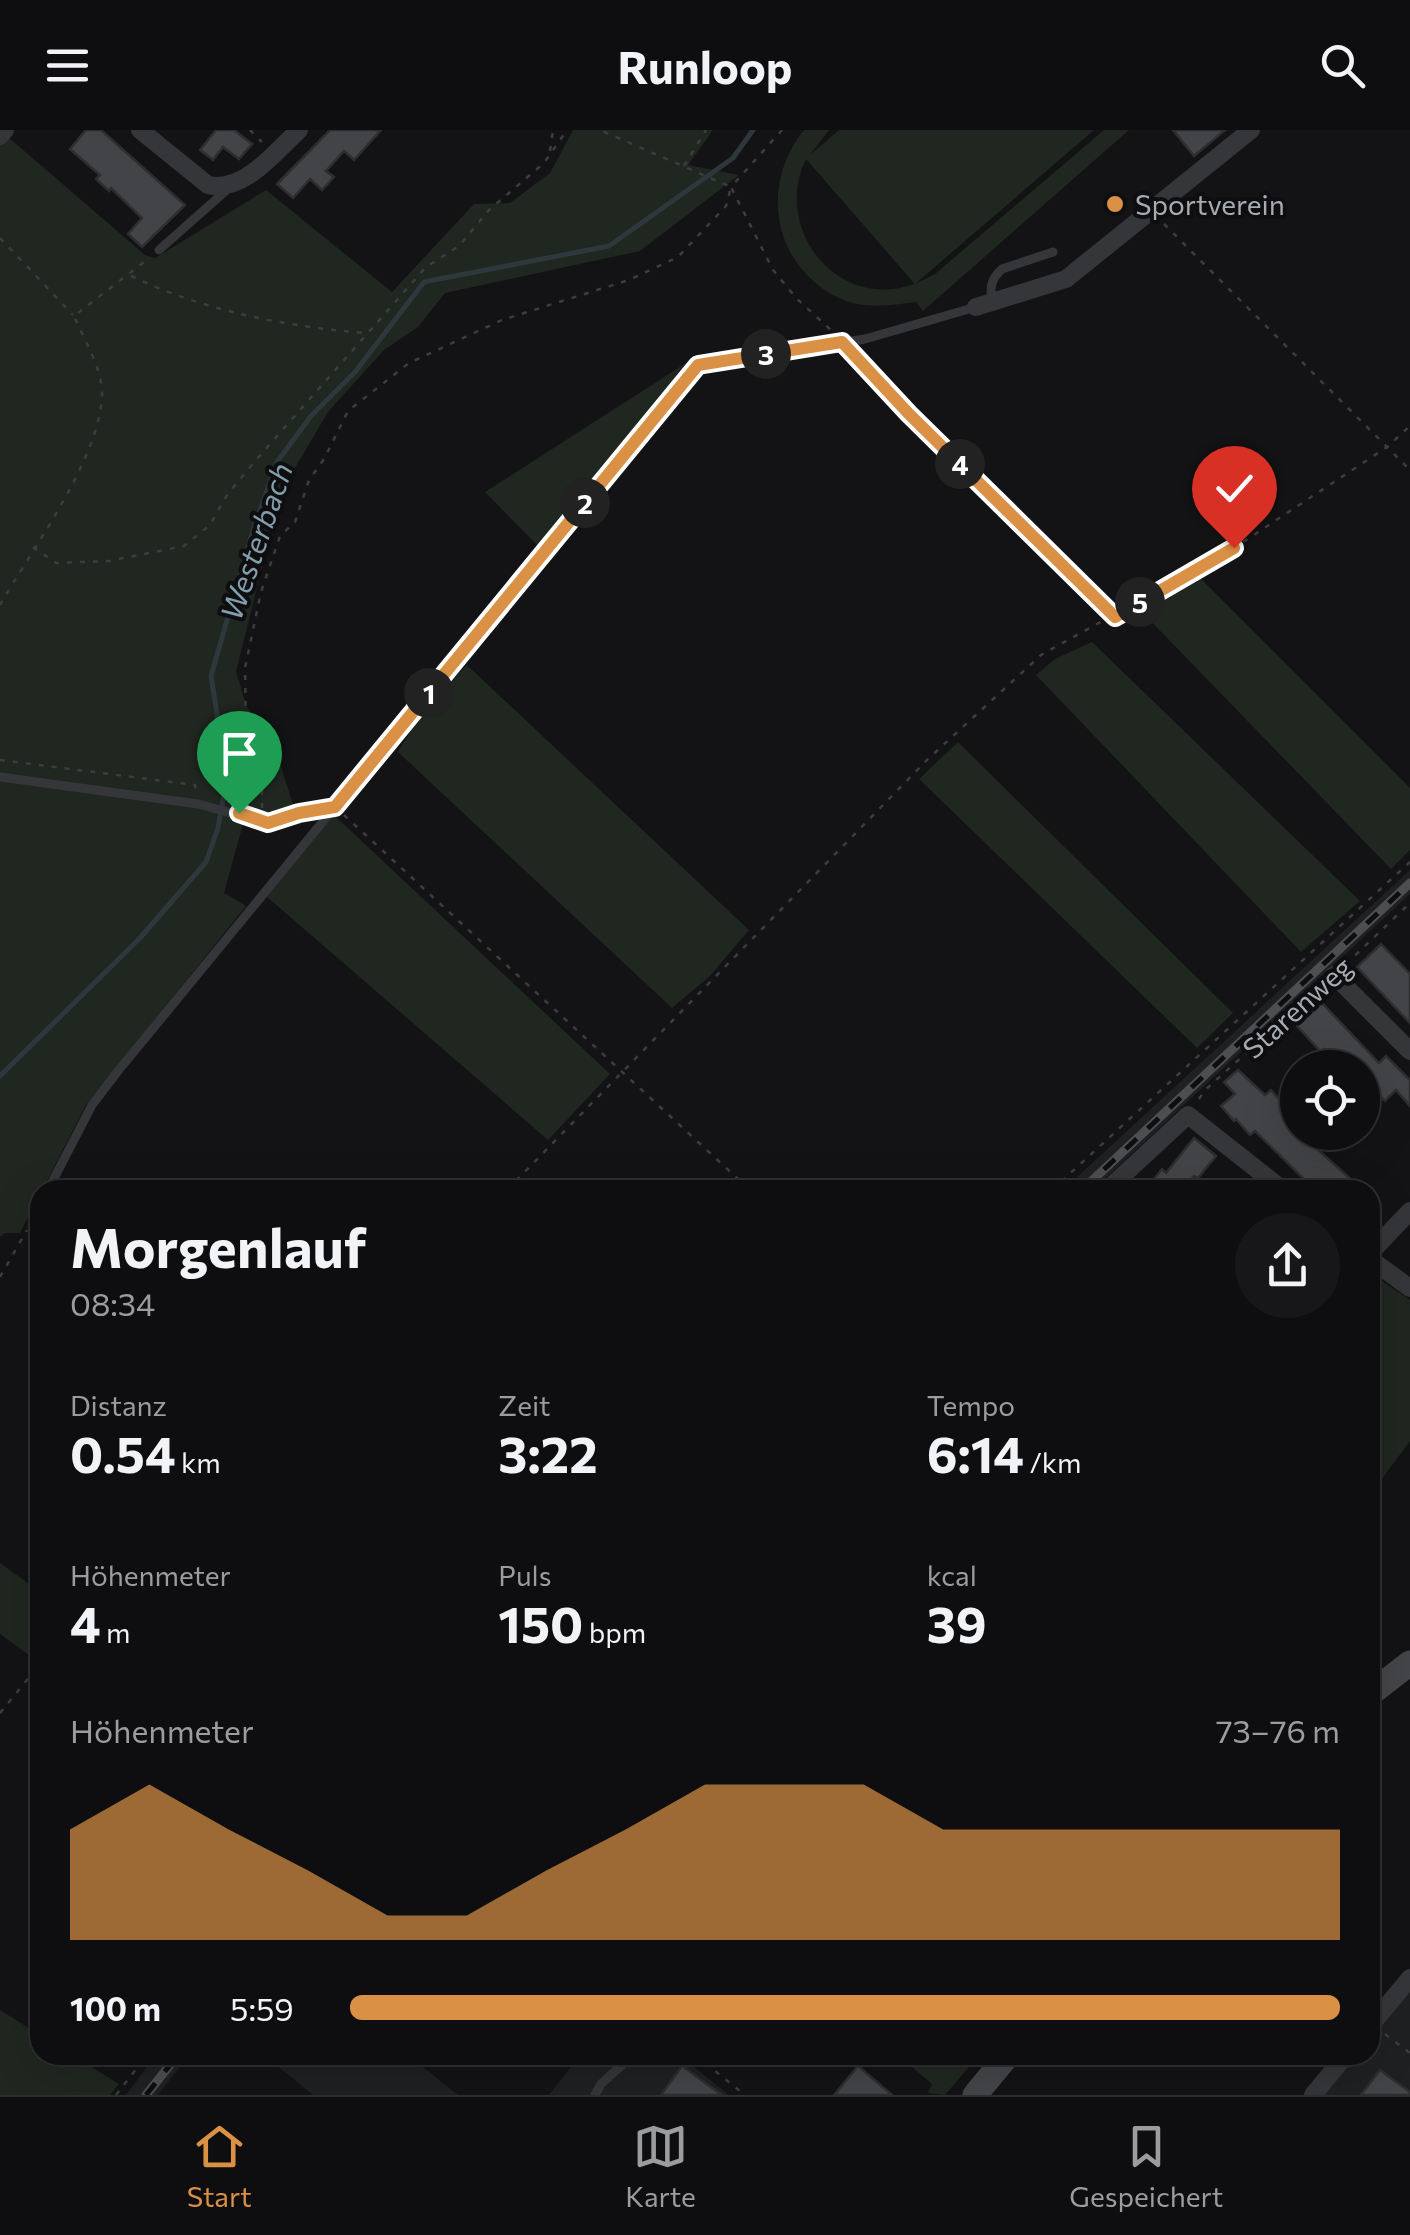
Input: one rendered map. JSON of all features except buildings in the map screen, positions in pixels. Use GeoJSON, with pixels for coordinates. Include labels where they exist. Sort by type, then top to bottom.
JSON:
{"type":"FeatureCollection","features":[{"type":"Feature","properties":{"kind":"main road"},"geometry":{"type":"LineString","coordinates":[[1380,1686],[1410,1663]]}},
{"type":"Feature","properties":{"kind":"main road"},"geometry":{"type":"LineString","coordinates":[[975,2095],[1000,2065]]}},
{"type":"Feature","properties":{"kind":"street"},"geometry":{"type":"LineString","coordinates":[[0,136],[5,130]]}},
{"type":"Feature","properties":{"kind":"street"},"geometry":{"type":"LineString","coordinates":[[140,130],[208,184],[231,186],[299,130]]}},
{"type":"Feature","properties":{"kind":"street"},"geometry":{"type":"LineString","coordinates":[[985,305],[1066,279],[1251,130]]}},
{"type":"Feature","properties":{"kind":"street"},"geometry":{"type":"LineString","coordinates":[[1334,974],[1410,1051]]}},
{"type":"Feature","properties":{"kind":"street"},"geometry":{"type":"LineString","coordinates":[[1118,1180],[1188,1114],[1270,1180]]}},
{"type":"Feature","properties":{"kind":"street"},"geometry":{"type":"LineString","coordinates":[[1380,1244],[1410,1210]]}},
{"type":"Feature","properties":{"kind":"street"},"geometry":{"type":"LineString","coordinates":[[1380,1264],[1410,1288]]}},
{"type":"Feature","properties":{"kind":"street"},"geometry":{"type":"LineString","coordinates":[[1380,2014],[1410,1978]]}},
{"type":"Feature","properties":{"kind":"street"},"geometry":{"type":"LineString","coordinates":[[1313,2095],[1338,2065]]}},
{"type":"Feature","properties":{"kind":"lane"},"geometry":{"type":"LineString","coordinates":[[159,250],[231,186]]}},
{"type":"Feature","properties":{"kind":"lane"},"geometry":{"type":"LineString","coordinates":[[53,1180],[92,1105],[698,365],[864,339],[985,305],[990,285],[1002,269],[1053,252]]}},
{"type":"Feature","properties":{"kind":"lane"},"geometry":{"type":"LineString","coordinates":[[0,777],[198,804],[268,823],[335,807]]}},
{"type":"Feature","properties":{"kind":"lane"},"geometry":{"type":"LineString","coordinates":[[596,2095],[601,2084],[622,2065]]}},
{"type":"Feature","properties":{"kind":"path"},"geometry":{"type":"LineString","coordinates":[[550,153],[552,130]]}},
{"type":"Feature","properties":{"kind":"path"},"geometry":{"type":"LineString","coordinates":[[33,548],[56,563],[109,561],[184,546],[210,525],[227,496],[426,267],[459,246],[489,210],[544,163],[566,130]]}},
{"type":"Feature","properties":{"kind":"path"},"geometry":{"type":"LineString","coordinates":[[600,130],[731,187],[772,270],[909,414],[1115,617]]}},
{"type":"Feature","properties":{"kind":"path"},"geometry":{"type":"LineString","coordinates":[[684,166],[706,130]]}},
{"type":"Feature","properties":{"kind":"path"},"geometry":{"type":"LineString","coordinates":[[262,820],[262,790],[246,728],[244,668],[272,552],[280,536],[294,522],[309,480],[348,411],[409,363],[502,320],[629,280],[678,257],[726,206],[731,187],[782,130]]}},
{"type":"Feature","properties":{"kind":"path"},"geometry":{"type":"LineString","coordinates":[[1151,211],[1410,470]]}},
{"type":"Feature","properties":{"kind":"path"},"geometry":{"type":"LineString","coordinates":[[0,238],[74,316],[102,394],[99,414],[72,483],[0,605]]}},
{"type":"Feature","properties":{"kind":"path"},"geometry":{"type":"LineString","coordinates":[[74,316],[159,250]]}},
{"type":"Feature","properties":{"kind":"path"},"geometry":{"type":"LineString","coordinates":[[128,274],[203,306],[318,329],[366,333]]}},
{"type":"Feature","properties":{"kind":"path"},"geometry":{"type":"LineString","coordinates":[[517,1180],[928,759],[1042,655],[1234,548],[1387,447],[1410,426]]}},
{"type":"Feature","properties":{"kind":"path"},"geometry":{"type":"LineString","coordinates":[[0,760],[195,785],[198,804]]}},
{"type":"Feature","properties":{"kind":"path"},"geometry":{"type":"LineString","coordinates":[[335,807],[739,1180]]}},
{"type":"Feature","properties":{"kind":"path"},"geometry":{"type":"LineString","coordinates":[[1063,1180],[1410,862]]}},
{"type":"Feature","properties":{"kind":"path","name":"Starenweg"},"geometry":{"type":"LineString","coordinates":[[1188,1114],[1205,1090],[1410,903]]}},
{"type":"Feature","properties":{"kind":"path"},"geometry":{"type":"LineString","coordinates":[[0,1277],[30,1225]]}},
{"type":"Feature","properties":{"kind":"path"},"geometry":{"type":"LineString","coordinates":[[0,1712],[30,1676]]}},
{"type":"Feature","properties":{"kind":"path"},"geometry":{"type":"LineString","coordinates":[[1380,2032],[1410,2054]]}},
{"type":"Feature","properties":{"kind":"path"},"geometry":{"type":"LineString","coordinates":[[116,2095],[139,2065]]}},
{"type":"Feature","properties":{"kind":"path"},"geometry":{"type":"LineString","coordinates":[[706,2065],[744,2095]]}},
{"type":"Feature","properties":{"kind":"shaded area"},"geometry":{"type":"Polygon","coordinates":[[[0,130],[145,255],[155,258],[266,190],[392,292],[474,204],[510,203],[550,173],[573,130],[713,130],[688,165],[739,175],[640,251],[445,293],[418,327],[384,350],[328,412],[272,507],[266,551],[236,672],[247,707],[271,736],[294,807],[243,824],[224,893],[246,906],[86,1105],[47,1180],[30,1180],[30,1214],[20,1233],[0,1237],[0,130]]]}},
{"type":"Feature","properties":{"kind":"shaded area"},"geometry":{"type":"Polygon","coordinates":[[[804,130],[829,130],[810,155],[839,130],[1094,130],[915,284],[935,274],[1104,130],[1129,130],[923,311],[916,302],[874,306],[843,300],[812,280],[796,262],[779,219],[778,196],[790,151],[804,130]],[[806,159],[798,185],[798,212],[805,236],[818,258],[837,275],[860,286],[886,289],[914,284],[806,159]]]}},
{"type":"Feature","properties":{"kind":"shaded area"},"geometry":{"type":"Polygon","coordinates":[[[686,363],[540,548],[485,492],[686,363]]]}},
{"type":"Feature","properties":{"kind":"shaded area"},"geometry":{"type":"Polygon","coordinates":[[[1201,579],[1410,788],[1410,850],[1391,869],[1141,611],[1201,579]]]}},
{"type":"Feature","properties":{"kind":"shaded area"},"geometry":{"type":"Polygon","coordinates":[[[1092,642],[1360,901],[1301,952],[1036,675],[1055,659],[1092,642]]]}},
{"type":"Feature","properties":{"kind":"shaded area"},"geometry":{"type":"Polygon","coordinates":[[[467,665],[749,930],[710,976],[672,1008],[398,752],[425,707],[467,665]]]}},
{"type":"Feature","properties":{"kind":"shaded area"},"geometry":{"type":"Polygon","coordinates":[[[958,742],[1233,1013],[1197,1048],[919,779],[958,742]]]}},
{"type":"Feature","properties":{"kind":"shaded area"},"geometry":{"type":"Polygon","coordinates":[[[334,815],[610,1074],[548,1140],[266,896],[334,815]]]}},
{"type":"Feature","properties":{"kind":"shaded area"},"geometry":{"type":"Polygon","coordinates":[[[1410,870],[1410,894],[1104,1180],[1074,1180],[1410,870]]]}},
{"type":"Feature","properties":{"kind":"shaded area"},"geometry":{"type":"Polygon","coordinates":[[[1380,1280],[1410,1300],[1410,1441],[1380,1481],[1380,1280]]]}},
{"type":"Feature","properties":{"kind":"shaded area"},"geometry":{"type":"Polygon","coordinates":[[[0,1563],[30,1585],[30,1656],[0,1634],[0,1563]]]}},
{"type":"Feature","properties":{"kind":"shaded area"},"geometry":{"type":"Polygon","coordinates":[[[1410,1991],[1410,2095],[1324,2095],[1349,2065],[1380,2065],[1380,2027],[1410,1991]]]}},
{"type":"Feature","properties":{"kind":"shaded area"},"geometry":{"type":"Polygon","coordinates":[[[0,2010],[30,2029],[30,2065],[88,2065],[119,2084],[110,2095],[0,2095],[0,2010]]]}},
{"type":"Feature","properties":{"kind":"shaded area"},"geometry":{"type":"Polygon","coordinates":[[[148,2065],[181,2065],[158,2095],[126,2095],[148,2065]]]}},
{"type":"Feature","properties":{"kind":"shaded area"},"geometry":{"type":"Polygon","coordinates":[[[276,2065],[420,2065],[458,2095],[313,2095],[276,2065]]]}},
{"type":"Feature","properties":{"kind":"shaded area"},"geometry":{"type":"Polygon","coordinates":[[[572,2065],[692,2065],[729,2095],[549,2095],[572,2065]]]}},
{"type":"Feature","properties":{"kind":"shaded area"},"geometry":{"type":"Polygon","coordinates":[[[910,2065],[970,2065],[945,2095],[928,2093],[932,2084],[910,2065]]]}},
{"type":"Feature","properties":{"kind":"waterway","name":"Westerbach"},"geometry":{"type":"LineString","coordinates":[[0,1076],[140,938],[206,862],[218,828],[227,777],[211,676],[277,462],[311,416],[355,372],[424,282],[609,246],[733,158],[753,130]]}},
{"type":"Feature","properties":{"kind":"railway"},"geometry":{"type":"LineString","coordinates":[[1093,1180],[1410,883]]}},
{"type":"Feature","properties":{"kind":"railway"},"geometry":{"type":"LineString","coordinates":[[146,2095],[170,2065]]}},
{"type":"Feature","properties":{"kind":"place","name":"Sportverein"},"geometry":{"type":"Point","coordinates":[1115,204]}},
{"type":"Feature","properties":{"kind":"route"},"geometry":{"type":"LineString","coordinates":[[239,813],[268,823],[335,807],[698,365],[842,342],[909,414],[1115,617],[1234,548]]}}]}
